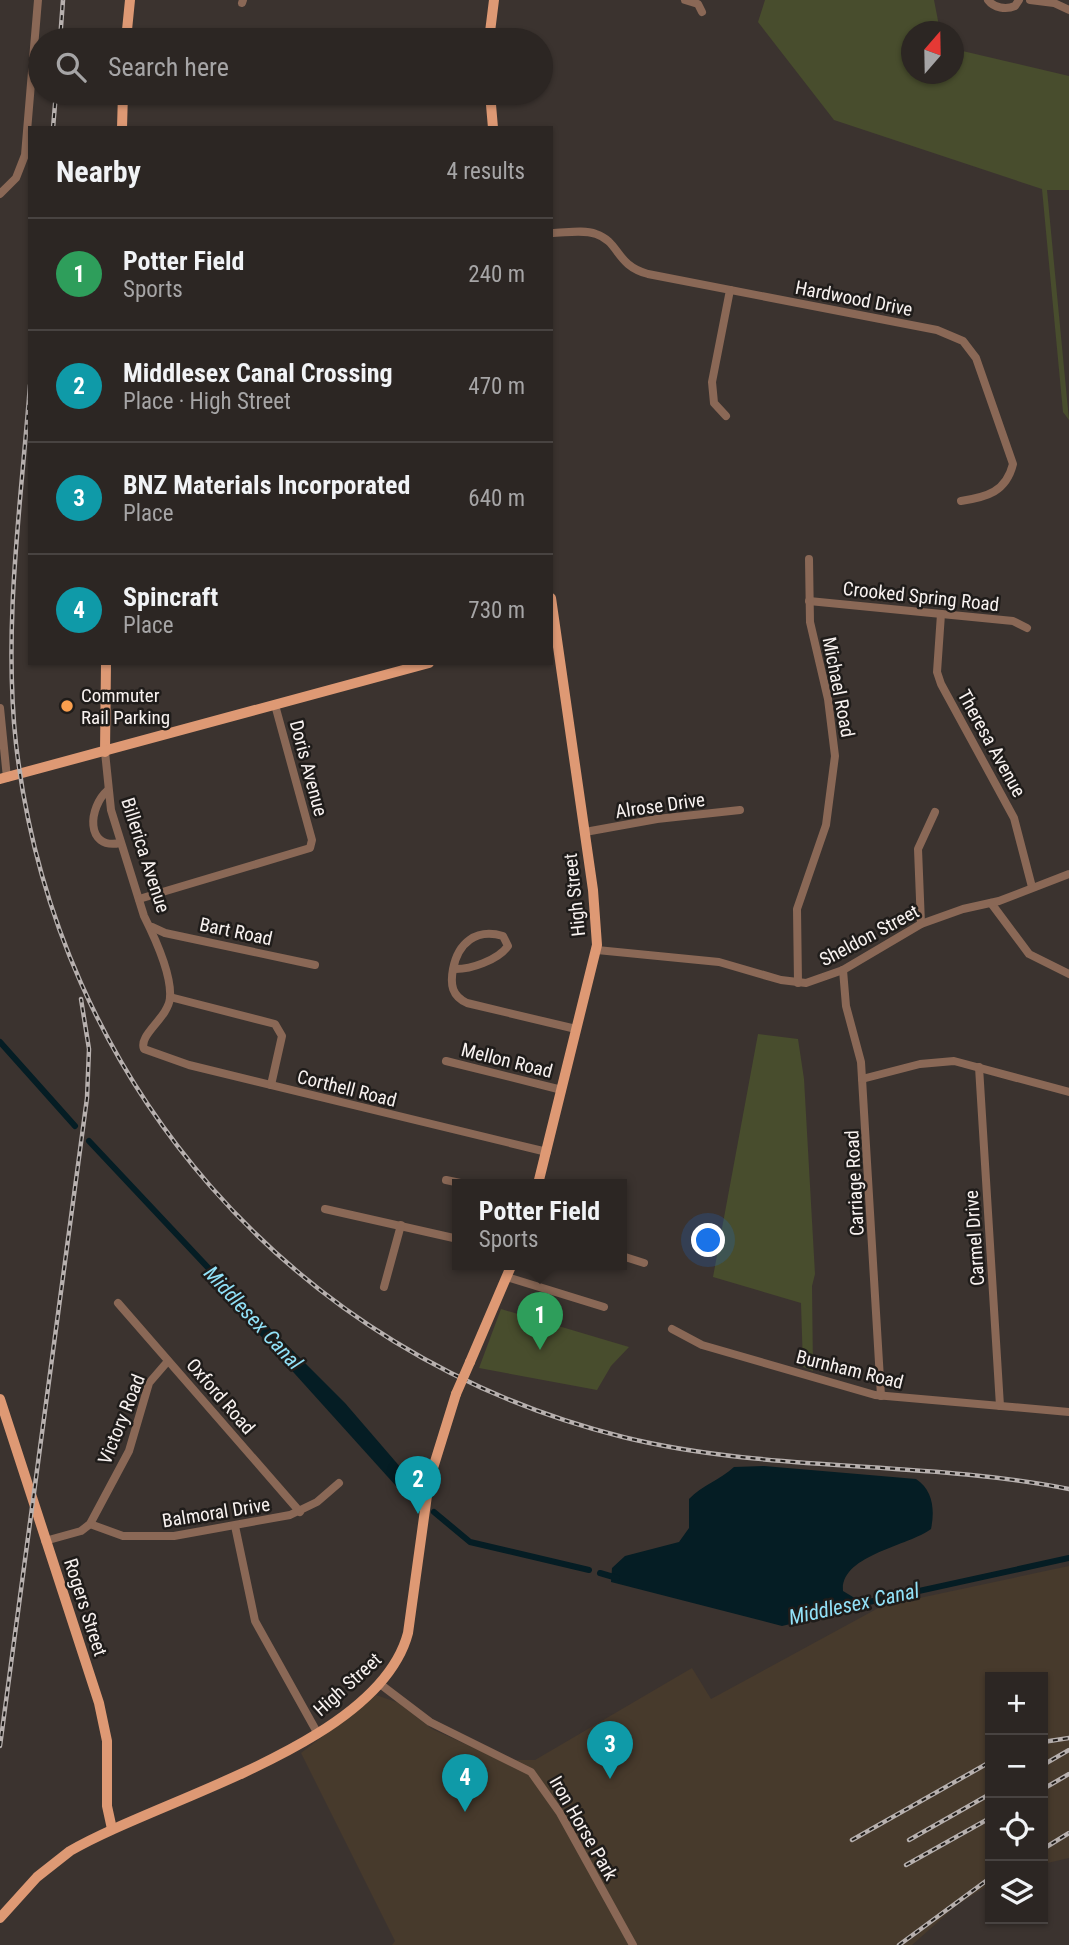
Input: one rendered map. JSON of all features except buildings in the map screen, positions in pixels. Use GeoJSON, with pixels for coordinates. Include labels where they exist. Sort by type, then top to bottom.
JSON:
{"type":"FeatureCollection","features":[{"type":"Feature","properties":{"kind":"main road"},"geometry":{"type":"LineString","coordinates":[[127,28],[130,0]]}},
{"type":"Feature","properties":{"kind":"main road"},"geometry":{"type":"LineString","coordinates":[[490,28],[494,0]]}},
{"type":"Feature","properties":{"kind":"main road"},"geometry":{"type":"LineString","coordinates":[[122,126],[123,105]]}},
{"type":"Feature","properties":{"kind":"main road"},"geometry":{"type":"LineString","coordinates":[[491,105],[493,126]]}},
{"type":"Feature","properties":{"kind":"main road","name":"High Street"},"geometry":{"type":"LineString","coordinates":[[539,1179],[597,950],[595,906],[553,629]]}},
{"type":"Feature","properties":{"kind":"main road","name":"Billerica Avenue"},"geometry":{"type":"LineString","coordinates":[[106,665],[106,752]]}},
{"type":"Feature","properties":{"kind":"main road"},"geometry":{"type":"LineString","coordinates":[[4,778],[422,665]]}},
{"type":"Feature","properties":{"kind":"main road","name":"High Street"},"geometry":{"type":"LineString","coordinates":[[0,1918],[56,1859],[112,1829],[276,1756],[318,1734],[380,1684],[396,1664],[408,1633],[429,1481],[456,1394],[510,1270]]}},
{"type":"Feature","properties":{"kind":"main road","name":"Rogers Street"},"geometry":{"type":"LineString","coordinates":[[0,1399],[102,1713],[108,1752],[108,1821],[112,1829]]}},
{"type":"Feature","properties":{"kind":"street"},"geometry":{"type":"LineString","coordinates":[[35,28],[38,0]]}},
{"type":"Feature","properties":{"kind":"street"},"geometry":{"type":"LineString","coordinates":[[685,0],[698,4],[702,12]]}},
{"type":"Feature","properties":{"kind":"street"},"geometry":{"type":"LineString","coordinates":[[988,0],[995,6],[1009,8],[1019,0]]}},
{"type":"Feature","properties":{"kind":"street"},"geometry":{"type":"LineString","coordinates":[[1030,0],[1054,3],[1069,10]]}},
{"type":"Feature","properties":{"kind":"street"},"geometry":{"type":"LineString","coordinates":[[0,194],[16,178],[24,155],[29,105]]}},
{"type":"Feature","properties":{"kind":"street","name":"Hardwood Drive"},"geometry":{"type":"LineString","coordinates":[[553,233],[593,232],[607,239],[626,266],[635,271],[937,330],[963,341],[976,358],[1013,464],[1005,483],[996,491],[961,501]]}},
{"type":"Feature","properties":{"kind":"street"},"geometry":{"type":"LineString","coordinates":[[726,416],[714,403],[712,382],[730,290]]}},
{"type":"Feature","properties":{"kind":"street","name":"Michael Road"},"geometry":{"type":"LineString","coordinates":[[798,983],[797,909],[828,817],[835,756],[832,717],[810,622],[809,559]]}},
{"type":"Feature","properties":{"kind":"street","name":"Crooked Spring Road"},"geometry":{"type":"LineString","coordinates":[[809,601],[1018,621],[1027,628]]}},
{"type":"Feature","properties":{"kind":"street","name":"Theresa Avenue"},"geometry":{"type":"LineString","coordinates":[[941,614],[937,672],[1014,818],[1032,887]]}},
{"type":"Feature","properties":{"kind":"street","name":"Doris Avenue"},"geometry":{"type":"LineString","coordinates":[[139,899],[307,849],[312,840],[275,705]]}},
{"type":"Feature","properties":{"kind":"street"},"geometry":{"type":"LineString","coordinates":[[0,708],[4,778]]}},
{"type":"Feature","properties":{"kind":"street","name":"Billerica Avenue"},"geometry":{"type":"LineString","coordinates":[[106,752],[108,790],[120,843],[139,899],[152,927],[170,997]]}},
{"type":"Feature","properties":{"kind":"street"},"geometry":{"type":"LineString","coordinates":[[108,790],[93,810],[92,822],[97,836],[105,842],[120,843]]}},
{"type":"Feature","properties":{"kind":"street","name":"Alrose Drive"},"geometry":{"type":"LineString","coordinates":[[584,832],[664,818],[740,810]]}},
{"type":"Feature","properties":{"kind":"street"},"geometry":{"type":"LineString","coordinates":[[920,924],[918,849],[935,812]]}},
{"type":"Feature","properties":{"kind":"street","name":"Sheldon Street"},"geometry":{"type":"LineString","coordinates":[[597,950],[719,962],[798,983],[823,979],[920,924],[991,903],[1069,874]]}},
{"type":"Feature","properties":{"kind":"street"},"geometry":{"type":"LineString","coordinates":[[991,903],[1029,954],[1069,974]]}},
{"type":"Feature","properties":{"kind":"street","name":"Bart Road"},"geometry":{"type":"LineString","coordinates":[[152,927],[164,933],[315,965]]}},
{"type":"Feature","properties":{"kind":"street"},"geometry":{"type":"LineString","coordinates":[[453,969],[466,969],[496,957],[507,948],[507,940],[496,934],[470,938],[458,952],[453,969],[453,992],[463,1001],[576,1029]]}},
{"type":"Feature","properties":{"kind":"street","name":"Carriage Road"},"geometry":{"type":"LineString","coordinates":[[843,970],[846,1006],[861,1062],[881,1396]]}},
{"type":"Feature","properties":{"kind":"street"},"geometry":{"type":"LineString","coordinates":[[170,997],[269,1021],[278,1027],[282,1036],[271,1085]]}},
{"type":"Feature","properties":{"kind":"street","name":"Corthell Road"},"geometry":{"type":"LineString","coordinates":[[170,997],[163,1016],[147,1034],[142,1046],[152,1054],[547,1152]]}},
{"type":"Feature","properties":{"kind":"street","name":"Mellon Road"},"geometry":{"type":"LineString","coordinates":[[446,1060],[562,1090]]}},
{"type":"Feature","properties":{"kind":"street"},"geometry":{"type":"LineString","coordinates":[[862,1079],[939,1061],[979,1067],[1069,1092]]}},
{"type":"Feature","properties":{"kind":"street","name":"Carmel Drive"},"geometry":{"type":"LineString","coordinates":[[979,1067],[1000,1406]]}},
{"type":"Feature","properties":{"kind":"street"},"geometry":{"type":"LineString","coordinates":[[446,1180],[452,1181]]}},
{"type":"Feature","properties":{"kind":"street"},"geometry":{"type":"LineString","coordinates":[[325,1209],[452,1237]]}},
{"type":"Feature","properties":{"kind":"street"},"geometry":{"type":"LineString","coordinates":[[384,1287],[401,1225]]}},
{"type":"Feature","properties":{"kind":"street"},"geometry":{"type":"LineString","coordinates":[[627,1258],[644,1263]]}},
{"type":"Feature","properties":{"kind":"street"},"geometry":{"type":"LineString","coordinates":[[507,1277],[604,1307]]}},
{"type":"Feature","properties":{"kind":"street","name":"Oxford Road"},"geometry":{"type":"LineString","coordinates":[[118,1303],[299,1512]]}},
{"type":"Feature","properties":{"kind":"street","name":"Burnham Road"},"geometry":{"type":"LineString","coordinates":[[672,1329],[702,1345],[881,1396],[1069,1412]]}},
{"type":"Feature","properties":{"kind":"street","name":"Victory Road"},"geometry":{"type":"LineString","coordinates":[[90,1524],[129,1451],[149,1383],[169,1361]]}},
{"type":"Feature","properties":{"kind":"street","name":"Balmoral Drive"},"geometry":{"type":"LineString","coordinates":[[90,1524],[114,1534],[142,1538],[174,1536],[235,1526],[299,1512],[339,1483]]}},
{"type":"Feature","properties":{"kind":"street"},"geometry":{"type":"LineString","coordinates":[[46,1541],[81,1531],[90,1524]]}},
{"type":"Feature","properties":{"kind":"street"},"geometry":{"type":"LineString","coordinates":[[235,1526],[255,1621],[318,1734]]}},
{"type":"Feature","properties":{"kind":"street","name":"Iron Horse Park"},"geometry":{"type":"LineString","coordinates":[[380,1684],[437,1726],[531,1772],[561,1813],[633,1945]]}},
{"type":"Feature","properties":{"kind":"shaded area"},"geometry":{"type":"Polygon","coordinates":[[[1069,1566],[1069,1858],[1048,1863],[1048,1672],[985,1672],[985,1887],[957,1905],[912,1945],[392,1945],[395,1941],[301,1753],[376,1695],[399,1703],[432,1729],[501,1760],[535,1760],[692,1668],[711,1699],[882,1606],[1069,1566]]]}},
{"type":"Feature","properties":{"kind":"green space"},"geometry":{"type":"Polygon","coordinates":[[[765,0],[934,0],[938,21],[901,21],[901,84],[964,84],[964,51],[1069,76],[1069,190],[1047,190],[1069,420],[1063,412],[1042,189],[834,120],[758,22],[765,0]]]}},
{"type":"Feature","properties":{"kind":"green space"},"geometry":{"type":"Polygon","coordinates":[[[758,1034],[798,1039],[804,1079],[815,1274],[812,1286],[813,1371],[803,1367],[801,1303],[713,1277],[758,1034]]]}},
{"type":"Feature","properties":{"kind":"green space"},"geometry":{"type":"Polygon","coordinates":[[[501,1309],[629,1347],[611,1366],[597,1390],[479,1368],[501,1309]]]}},
{"type":"Feature","properties":{"kind":"water","name":"Middlesex Canal"},"geometry":{"type":"Polygon","coordinates":[[[261,1319],[345,1403],[420,1490],[415,1501],[405,1496],[258,1333],[253,1326],[261,1319]]]}},
{"type":"Feature","properties":{"kind":"water"},"geometry":{"type":"Polygon","coordinates":[[[764,1466],[916,1479],[926,1489],[931,1501],[931,1529],[864,1560],[852,1569],[845,1579],[843,1591],[863,1603],[857,1608],[782,1626],[611,1582],[612,1568],[625,1556],[679,1542],[689,1528],[689,1499],[700,1490],[734,1467],[764,1466]]]}},
{"type":"Feature","properties":{"kind":"waterway","name":"Middlesex Canal"},"geometry":{"type":"LineString","coordinates":[[0,1042],[75,1126]]}},
{"type":"Feature","properties":{"kind":"waterway","name":"Middlesex Canal"},"geometry":{"type":"LineString","coordinates":[[89,1141],[261,1324]]}},
{"type":"Feature","properties":{"kind":"waterway","name":"Middlesex Canal"},"geometry":{"type":"LineString","coordinates":[[434,1512],[470,1542],[589,1570]]}},
{"type":"Feature","properties":{"kind":"waterway","name":"Middlesex Canal"},"geometry":{"type":"LineString","coordinates":[[855,1605],[1069,1558]]}},
{"type":"Feature","properties":{"kind":"waterway","name":"Middlesex Canal"},"geometry":{"type":"LineString","coordinates":[[600,1573],[617,1578]]}},
{"type":"Feature","properties":{"kind":"railway"},"geometry":{"type":"LineString","coordinates":[[61,28],[63,0]]}},
{"type":"Feature","properties":{"kind":"railway"},"geometry":{"type":"LineString","coordinates":[[53,126],[55,105]]}},
{"type":"Feature","properties":{"kind":"railway"},"geometry":{"type":"LineString","coordinates":[[28,409],[12,610],[12,700],[16,744],[40,867],[81,983],[138,1090],[210,1186],[296,1271],[394,1342],[504,1398],[623,1437],[678,1448],[790,1462],[958,1474],[1069,1489]]}},
{"type":"Feature","properties":{"kind":"railway"},"geometry":{"type":"LineString","coordinates":[[0,1746],[87,1098],[89,1049],[81,999]]}},
{"type":"Feature","properties":{"kind":"railway"},"geometry":{"type":"LineString","coordinates":[[1048,1741],[1069,1738]]}},
{"type":"Feature","properties":{"kind":"railway"},"geometry":{"type":"LineString","coordinates":[[1048,1762],[1069,1750]]}},
{"type":"Feature","properties":{"kind":"railway"},"geometry":{"type":"LineString","coordinates":[[852,1840],[985,1765]]}},
{"type":"Feature","properties":{"kind":"railway"},"geometry":{"type":"LineString","coordinates":[[1048,1786],[1069,1774]]}},
{"type":"Feature","properties":{"kind":"railway"},"geometry":{"type":"LineString","coordinates":[[909,1840],[985,1797]]}},
{"type":"Feature","properties":{"kind":"railway"},"geometry":{"type":"LineString","coordinates":[[906,1865],[985,1821]]}},
{"type":"Feature","properties":{"kind":"railway"},"geometry":{"type":"LineString","coordinates":[[1048,1846],[1069,1833]]}},
{"type":"Feature","properties":{"kind":"railway"},"geometry":{"type":"LineString","coordinates":[[899,1945],[985,1882]]}},
{"type":"Feature","properties":{"kind":"place","name":"Commuter Rail Parking"},"geometry":{"type":"Point","coordinates":[67,706]}},
{"type":"Feature","properties":{"kind":"place","name":"Potter Field"},"geometry":{"type":"Point","coordinates":[540,1350]}},
{"type":"Feature","properties":{"kind":"place","name":"Middlesex Canal Crossing"},"geometry":{"type":"Point","coordinates":[418,1514]}},
{"type":"Feature","properties":{"kind":"place","name":"BNZ Materials Incorporated"},"geometry":{"type":"Point","coordinates":[610,1779]}},
{"type":"Feature","properties":{"kind":"place","name":"Spincraft"},"geometry":{"type":"Point","coordinates":[465,1812]}}]}
